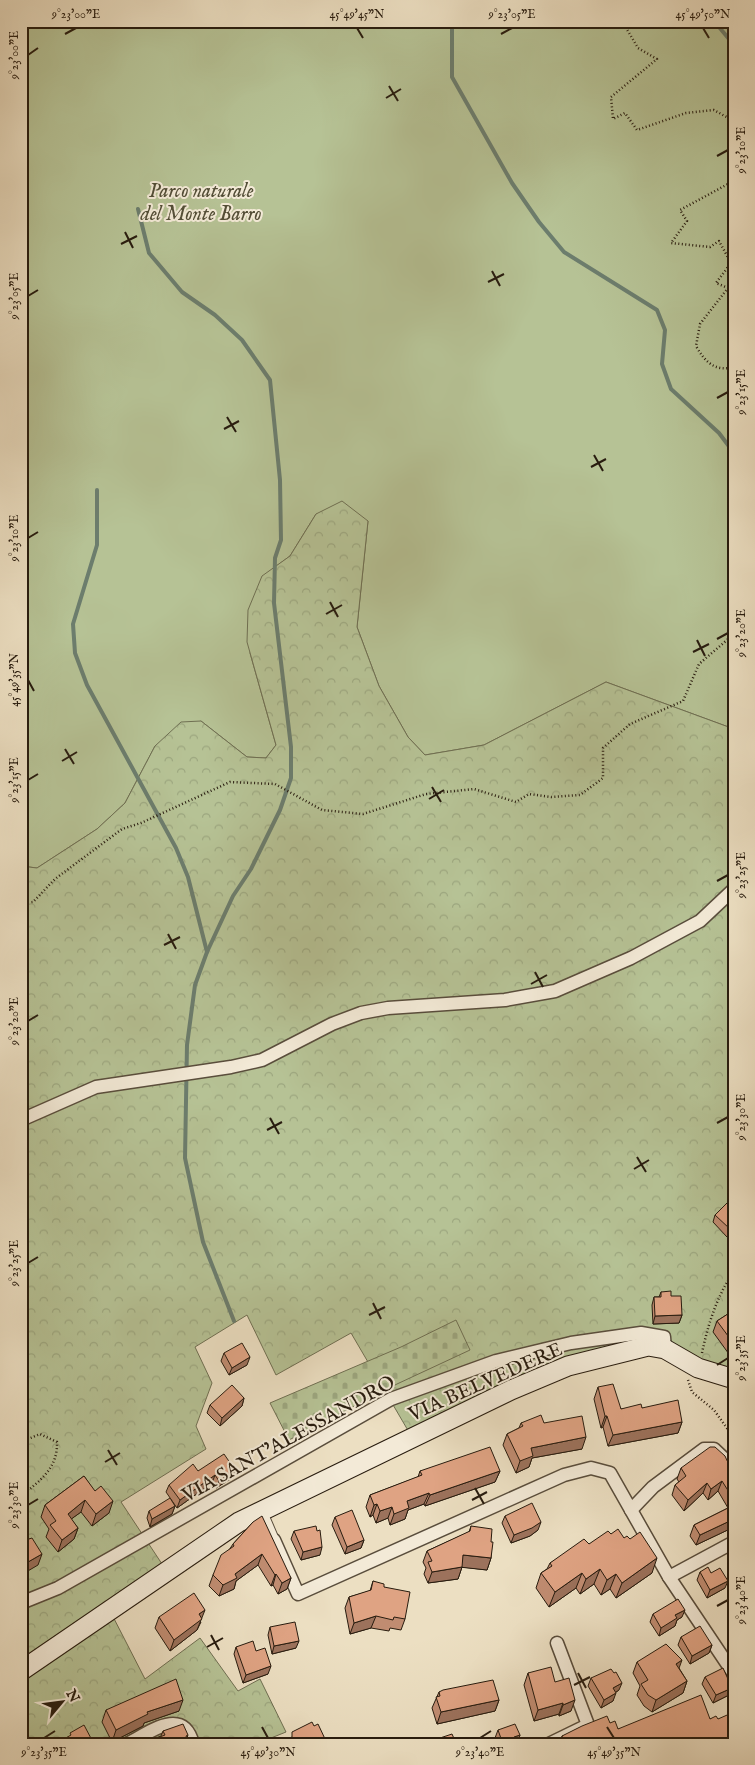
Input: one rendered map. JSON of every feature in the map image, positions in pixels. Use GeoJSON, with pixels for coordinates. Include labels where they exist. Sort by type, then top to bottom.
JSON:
{"type":"FeatureCollection","features":[{"type":"Feature","properties":{"kind":"main road","name":"VIA BELVEDERE"},"geometry":{"type":"LineString","coordinates":[[21,1671],[239,1522],[511,1390],[568,1366],[648,1346],[665,1349],[693,1372],[734,1379]]}},
{"type":"Feature","properties":{"kind":"street"},"geometry":{"type":"LineString","coordinates":[[21,1120],[96,1087],[231,1067],[262,1060],[332,1024],[361,1013],[388,1008],[505,1000],[555,991],[631,958],[700,921],[734,890]]}},
{"type":"Feature","properties":{"kind":"street","name":"VIA SANT'ALESSANDRO"},"geometry":{"type":"LineString","coordinates":[[21,1603],[58,1588],[391,1399],[496,1361],[571,1343],[641,1333],[664,1337],[665,1349]]}},
{"type":"Feature","properties":{"kind":"street"},"geometry":{"type":"LineString","coordinates":[[631,1510],[653,1487],[704,1449],[714,1449],[734,1468]]}},
{"type":"Feature","properties":{"kind":"street"},"geometry":{"type":"LineString","coordinates":[[262,1512],[298,1594],[564,1475],[590,1468],[610,1473],[669,1577],[734,1674]]}},
{"type":"Feature","properties":{"kind":"street"},"geometry":{"type":"LineString","coordinates":[[669,1577],[734,1542]]}},
{"type":"Feature","properties":{"kind":"street"},"geometry":{"type":"LineString","coordinates":[[549,1744],[588,1725],[557,1643]]}},
{"type":"Feature","properties":{"kind":"street"},"geometry":{"type":"LineString","coordinates":[[127,1744],[149,1732],[173,1723],[181,1724],[187,1729],[193,1744]]}},
{"type":"Feature","properties":{"kind":"path"},"geometry":{"type":"LineString","coordinates":[[622,21],[638,48],[657,59],[611,97],[613,119],[625,112],[637,130],[686,113],[714,110],[730,119],[734,140]]}},
{"type":"Feature","properties":{"kind":"path"},"geometry":{"type":"LineString","coordinates":[[734,186],[728,184],[680,210],[687,221],[671,243],[710,248],[719,241],[731,263],[716,283],[728,288],[700,324],[696,346],[705,362],[723,370],[734,367]]}},
{"type":"Feature","properties":{"kind":"path"},"geometry":{"type":"LineString","coordinates":[[734,432],[731,434],[734,437]]}},
{"type":"Feature","properties":{"kind":"path"},"geometry":{"type":"LineString","coordinates":[[21,903],[33,902],[55,879],[122,829],[141,823],[230,782],[275,784],[322,810],[362,814],[426,794],[474,789],[516,802],[529,794],[551,797],[580,795],[603,778],[603,748],[630,724],[683,701],[700,664],[734,634]]}},
{"type":"Feature","properties":{"kind":"path"},"geometry":{"type":"LineString","coordinates":[[734,1271],[726,1283],[709,1320],[693,1372],[692,1392],[714,1410],[734,1438]]}},
{"type":"Feature","properties":{"kind":"path"},"geometry":{"type":"LineString","coordinates":[[21,1442],[40,1434],[57,1442],[58,1456],[47,1476],[21,1496]]}},
{"type":"Feature","properties":{"kind":"green space","name":"Parco naturale del Monte Barro"},"geometry":{"type":"Polygon","coordinates":[[[21,21],[734,21],[734,729],[606,682],[484,745],[425,755],[408,737],[379,686],[357,627],[368,521],[316,514],[290,556],[275,567],[250,653],[276,745],[266,758],[247,757],[201,721],[155,746],[125,803],[97,829],[37,868],[21,866],[21,21]]]}},
{"type":"Feature","properties":{"kind":"green space"},"geometry":{"type":"Polygon","coordinates":[[[342,501],[368,521],[357,627],[379,686],[408,737],[425,755],[484,745],[606,682],[734,729],[734,1380],[677,1360],[647,1355],[617,1356],[413,1439],[351,1333],[276,1375],[247,1315],[195,1347],[212,1383],[196,1426],[206,1449],[121,1502],[164,1567],[107,1605],[145,1679],[200,1638],[238,1691],[260,1679],[286,1732],[266,1740],[266,1744],[21,1744],[21,866],[37,868],[97,829],[125,803],[155,746],[181,722],[201,721],[247,757],[266,758],[276,745],[247,642],[248,610],[262,576],[290,556],[316,514],[342,501]]]}},
{"type":"Feature","properties":{"kind":"green space"},"geometry":{"type":"Polygon","coordinates":[[[456,1320],[470,1350],[397,1384],[289,1440],[270,1403],[401,1347],[456,1320]]]}},
{"type":"Feature","properties":{"kind":"building"},"geometry":{"type":"Polygon","coordinates":[[[733,1197],[734,1225],[730,1229],[715,1215],[733,1197]]]}},
{"type":"Feature","properties":{"kind":"building"},"geometry":{"type":"Polygon","coordinates":[[[671,1291],[671,1296],[681,1296],[682,1315],[655,1316],[654,1297],[661,1297],[661,1292],[671,1291]]]}},
{"type":"Feature","properties":{"kind":"building"},"geometry":{"type":"Polygon","coordinates":[[[734,1310],[734,1344],[717,1321],[734,1310]]]}},
{"type":"Feature","properties":{"kind":"building"},"geometry":{"type":"Polygon","coordinates":[[[242,1343],[250,1357],[232,1368],[224,1353],[242,1343]]]}},
{"type":"Feature","properties":{"kind":"building"},"geometry":{"type":"Polygon","coordinates":[[[613,1384],[621,1409],[641,1404],[642,1408],[678,1400],[682,1422],[613,1435],[607,1416],[605,1416],[598,1387],[613,1384]]]}},
{"type":"Feature","properties":{"kind":"building"},"geometry":{"type":"Polygon","coordinates":[[[232,1385],[244,1398],[222,1418],[210,1405],[232,1385]]]}},
{"type":"Feature","properties":{"kind":"building"},"geometry":{"type":"Polygon","coordinates":[[[541,1415],[544,1423],[582,1416],[586,1437],[531,1448],[533,1456],[520,1461],[507,1434],[523,1426],[521,1423],[541,1415]]]}},
{"type":"Feature","properties":{"kind":"building"},"geometry":{"type":"Polygon","coordinates":[[[490,1447],[500,1471],[407,1501],[409,1508],[394,1514],[392,1507],[380,1511],[377,1504],[374,1505],[370,1495],[422,1475],[420,1471],[490,1447]]]}},
{"type":"Feature","properties":{"kind":"building"},"geometry":{"type":"Polygon","coordinates":[[[710,1447],[715,1447],[725,1456],[730,1467],[734,1464],[734,1500],[722,1481],[711,1489],[707,1483],[688,1500],[675,1485],[686,1476],[681,1468],[710,1447]]]}},
{"type":"Feature","properties":{"kind":"building"},"geometry":{"type":"Polygon","coordinates":[[[224,1454],[235,1470],[219,1481],[215,1475],[180,1500],[169,1485],[193,1464],[198,1471],[224,1454]]]}},
{"type":"Feature","properties":{"kind":"building"},"geometry":{"type":"Polygon","coordinates":[[[84,1476],[95,1491],[101,1486],[113,1501],[96,1514],[85,1500],[68,1514],[78,1528],[62,1540],[50,1525],[56,1521],[45,1505],[84,1476]]]}},
{"type":"Feature","properties":{"kind":"building"},"geometry":{"type":"Polygon","coordinates":[[[170,1498],[175,1506],[152,1519],[149,1511],[170,1498]]]}},
{"type":"Feature","properties":{"kind":"building"},"geometry":{"type":"Polygon","coordinates":[[[532,1503],[541,1522],[532,1528],[514,1535],[505,1516],[532,1503]]]}},
{"type":"Feature","properties":{"kind":"building"},"geometry":{"type":"Polygon","coordinates":[[[734,1505],[734,1519],[700,1535],[694,1525],[734,1505]]]}},
{"type":"Feature","properties":{"kind":"building"},"geometry":{"type":"Polygon","coordinates":[[[352,1510],[364,1540],[347,1547],[335,1517],[352,1510]]]}},
{"type":"Feature","properties":{"kind":"building"},"geometry":{"type":"Polygon","coordinates":[[[262,1516],[291,1578],[282,1583],[262,1554],[235,1574],[237,1578],[223,1585],[213,1575],[221,1555],[234,1546],[233,1544],[253,1522],[262,1516]]]}},
{"type":"Feature","properties":{"kind":"building"},"geometry":{"type":"Polygon","coordinates":[[[21,1525],[29,1539],[32,1538],[42,1554],[21,1566],[21,1525]]]}},
{"type":"Feature","properties":{"kind":"building"},"geometry":{"type":"Polygon","coordinates":[[[316,1526],[317,1531],[320,1530],[322,1547],[303,1552],[294,1531],[316,1526]]]}},
{"type":"Feature","properties":{"kind":"building"},"geometry":{"type":"Polygon","coordinates":[[[471,1526],[492,1529],[491,1558],[463,1555],[462,1567],[432,1572],[428,1562],[432,1561],[427,1551],[470,1531],[471,1526]]]}},
{"type":"Feature","properties":{"kind":"building"},"geometry":{"type":"Polygon","coordinates":[[[618,1529],[624,1538],[627,1536],[630,1539],[640,1532],[657,1558],[622,1583],[616,1574],[607,1580],[600,1569],[586,1579],[582,1573],[555,1592],[541,1573],[552,1566],[550,1563],[584,1539],[589,1544],[608,1531],[611,1534],[618,1529]]]}},
{"type":"Feature","properties":{"kind":"building"},"geometry":{"type":"Polygon","coordinates":[[[708,1567],[711,1573],[720,1568],[728,1581],[710,1590],[700,1572],[708,1567]]]}},
{"type":"Feature","properties":{"kind":"building"},"geometry":{"type":"Polygon","coordinates":[[[373,1581],[384,1584],[384,1587],[410,1592],[405,1619],[394,1617],[393,1620],[376,1616],[354,1623],[349,1597],[371,1590],[373,1581]]]}},
{"type":"Feature","properties":{"kind":"building"},"geometry":{"type":"Polygon","coordinates":[[[194,1593],[205,1610],[199,1614],[202,1619],[174,1640],[159,1617],[194,1593]]]}},
{"type":"Feature","properties":{"kind":"building"},"geometry":{"type":"Polygon","coordinates":[[[678,1599],[685,1610],[675,1615],[677,1618],[661,1628],[653,1614],[678,1599]]]}},
{"type":"Feature","properties":{"kind":"building"},"geometry":{"type":"Polygon","coordinates":[[[295,1622],[299,1641],[274,1646],[270,1627],[295,1622]]]}},
{"type":"Feature","properties":{"kind":"building"},"geometry":{"type":"Polygon","coordinates":[[[700,1626],[712,1645],[692,1656],[681,1637],[700,1626]]]}},
{"type":"Feature","properties":{"kind":"building"},"geometry":{"type":"Polygon","coordinates":[[[253,1641],[256,1651],[265,1648],[271,1666],[246,1675],[236,1647],[253,1641]]]}},
{"type":"Feature","properties":{"kind":"building"},"geometry":{"type":"Polygon","coordinates":[[[666,1644],[682,1660],[676,1664],[687,1681],[656,1700],[648,1695],[641,1684],[648,1680],[637,1662],[666,1644]]]}},
{"type":"Feature","properties":{"kind":"building"},"geometry":{"type":"Polygon","coordinates":[[[551,1667],[555,1682],[569,1678],[575,1700],[563,1705],[563,1703],[538,1710],[528,1673],[551,1667]]]}},
{"type":"Feature","properties":{"kind":"building"},"geometry":{"type":"Polygon","coordinates":[[[723,1668],[732,1688],[716,1695],[705,1677],[723,1668]]]}},
{"type":"Feature","properties":{"kind":"building"},"geometry":{"type":"Polygon","coordinates":[[[611,1669],[614,1673],[616,1672],[622,1683],[613,1688],[616,1693],[604,1700],[591,1678],[611,1669]]]}},
{"type":"Feature","properties":{"kind":"building"},"geometry":{"type":"Polygon","coordinates":[[[176,1679],[183,1700],[147,1712],[148,1714],[116,1730],[106,1710],[176,1679]]]}},
{"type":"Feature","properties":{"kind":"building"},"geometry":{"type":"Polygon","coordinates":[[[493,1680],[499,1700],[441,1712],[436,1697],[440,1696],[439,1692],[493,1680]]]}},
{"type":"Feature","properties":{"kind":"building"},"geometry":{"type":"Polygon","coordinates":[[[701,1695],[710,1719],[716,1716],[718,1719],[734,1712],[734,1744],[658,1744],[656,1739],[644,1744],[565,1744],[562,1736],[607,1716],[610,1723],[615,1721],[618,1729],[701,1695]]]}},
{"type":"Feature","properties":{"kind":"building"},"geometry":{"type":"Polygon","coordinates":[[[312,1722],[314,1726],[318,1724],[326,1741],[322,1743],[283,1744],[282,1742],[292,1737],[292,1732],[312,1722]]]}},
{"type":"Feature","properties":{"kind":"building"},"geometry":{"type":"Polygon","coordinates":[[[183,1724],[188,1735],[186,1736],[189,1744],[151,1744],[149,1741],[165,1735],[163,1731],[183,1724]]]}},
{"type":"Feature","properties":{"kind":"building"},"geometry":{"type":"Polygon","coordinates":[[[515,1724],[520,1735],[514,1737],[516,1740],[503,1744],[498,1730],[515,1724]]]}},
{"type":"Feature","properties":{"kind":"building"},"geometry":{"type":"Polygon","coordinates":[[[84,1725],[94,1744],[55,1744],[71,1735],[70,1733],[84,1725]]]}},
{"type":"Feature","properties":{"kind":"building"},"geometry":{"type":"Polygon","coordinates":[[[452,1734],[455,1744],[425,1743],[452,1734]]]}},
{"type":"Feature","properties":{"kind":"waterway"},"geometry":{"type":"LineString","coordinates":[[452,21],[452,77],[512,183],[539,222],[564,252],[657,310],[665,330],[662,364],[671,389],[719,433],[734,453]]}},
{"type":"Feature","properties":{"kind":"waterway"},"geometry":{"type":"LineString","coordinates":[[714,21],[734,45]]}},
{"type":"Feature","properties":{"kind":"waterway"},"geometry":{"type":"LineString","coordinates":[[138,209],[149,253],[182,292],[215,315],[242,340],[270,380],[280,480],[281,540],[275,558],[274,603],[291,747],[291,778],[280,810],[251,869],[233,896],[207,952],[195,985],[187,1045],[185,1158],[203,1242],[234,1321]]}},
{"type":"Feature","properties":{"kind":"waterway"},"geometry":{"type":"LineString","coordinates":[[97,490],[97,545],[73,624],[75,653],[87,685],[176,848],[188,877],[207,952]]}}]}
